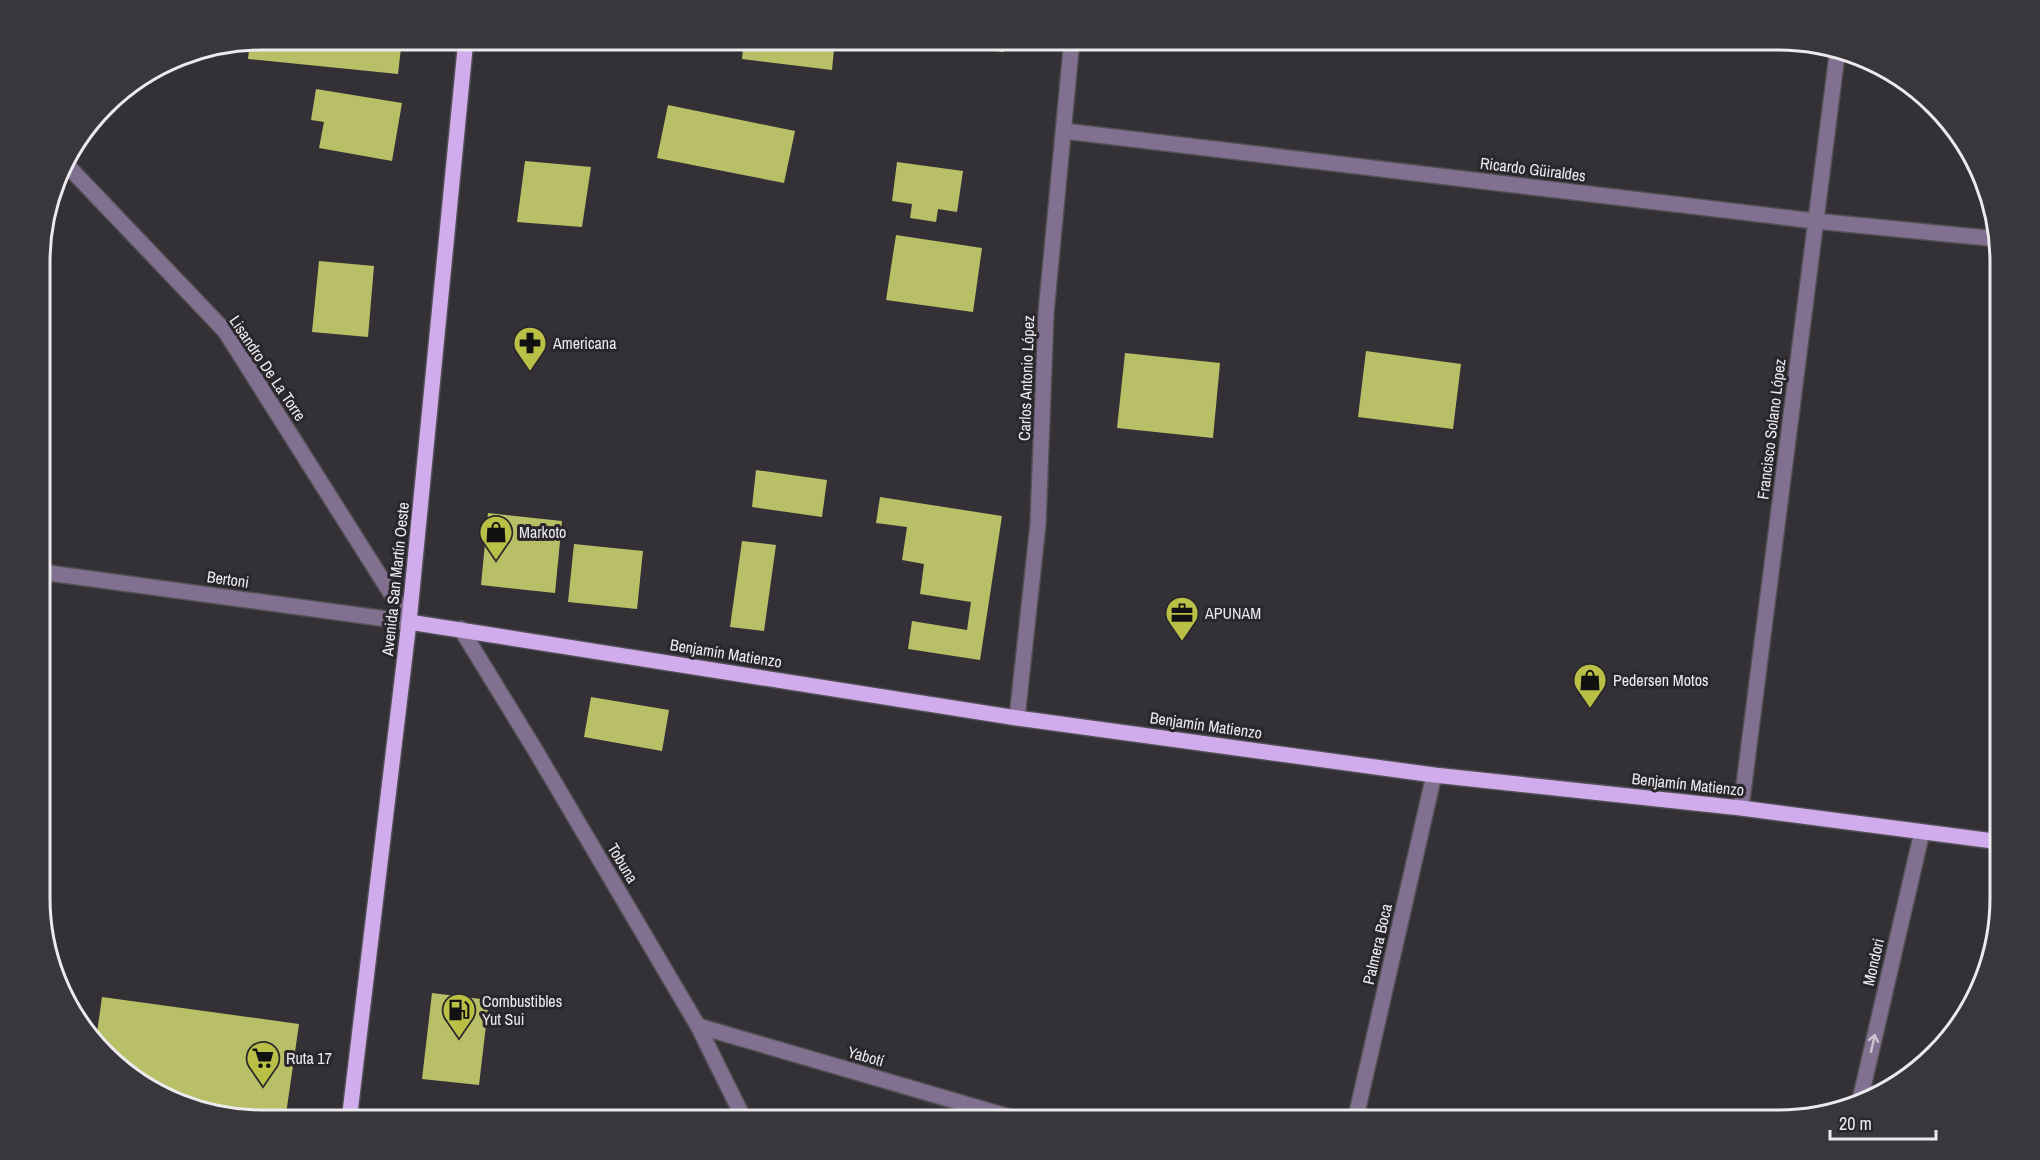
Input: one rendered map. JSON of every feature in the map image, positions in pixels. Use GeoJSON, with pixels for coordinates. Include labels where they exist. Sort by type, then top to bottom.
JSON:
{"type":"FeatureCollection","features":[{"type":"Feature","properties":{"kind":"main road","name":"Avenida San Martín Oeste"},"geometry":{"type":"LineString","coordinates":[[350,1110],[409,622],[465,50]]}},
{"type":"Feature","properties":{"kind":"main road","name":"Benjamín Matienzo"},"geometry":{"type":"LineString","coordinates":[[409,622],[1017,718],[1434,775],[1741,808],[1990,841]]}},
{"type":"Feature","properties":{"kind":"street","name":"Carlos Antonio López"},"geometry":{"type":"LineString","coordinates":[[1017,718],[1038,524],[1046,313],[1071,50]]}},
{"type":"Feature","properties":{"kind":"street","name":"Francisco Solano López"},"geometry":{"type":"LineString","coordinates":[[1741,808],[1837,58]]}},
{"type":"Feature","properties":{"kind":"street","name":"Ricardo Güiraldes"},"geometry":{"type":"LineString","coordinates":[[1064,131],[1815,221],[1989,237]]}},
{"type":"Feature","properties":{"kind":"street","name":"Lisandro De La Torre"},"geometry":{"type":"LineString","coordinates":[[71,169],[225,331],[409,622]]}},
{"type":"Feature","properties":{"kind":"street","name":"Bertoni"},"geometry":{"type":"LineString","coordinates":[[50,573],[409,622]]}},
{"type":"Feature","properties":{"kind":"street","name":"Tobuna"},"geometry":{"type":"LineString","coordinates":[[461,629],[698,1026],[740,1110]]}},
{"type":"Feature","properties":{"kind":"street","name":"Palmera Boca"},"geometry":{"type":"LineString","coordinates":[[1357,1110],[1434,775]]}},
{"type":"Feature","properties":{"kind":"street","name":"Mondori"},"geometry":{"type":"LineString","coordinates":[[1862,1093],[1922,832]]}},
{"type":"Feature","properties":{"kind":"street","name":"Yabotí"},"geometry":{"type":"LineString","coordinates":[[698,1026],[986,1110]]}},
{"type":"Feature","properties":{"kind":"building"},"geometry":{"type":"Polygon","coordinates":[[[249,50],[401,50],[398,74],[248,59],[249,50]]]}},
{"type":"Feature","properties":{"kind":"building"},"geometry":{"type":"Polygon","coordinates":[[[743,50],[834,50],[832,70],[742,59],[743,50]]]}},
{"type":"Feature","properties":{"kind":"building"},"geometry":{"type":"Polygon","coordinates":[[[316,89],[402,103],[392,161],[319,148],[324,122],[311,120],[316,89]]]}},
{"type":"Feature","properties":{"kind":"building"},"geometry":{"type":"Polygon","coordinates":[[[668,105],[795,131],[784,183],[657,158],[668,105]]]}},
{"type":"Feature","properties":{"kind":"building"},"geometry":{"type":"Polygon","coordinates":[[[525,161],[591,167],[582,227],[517,222],[525,161]]]}},
{"type":"Feature","properties":{"kind":"building"},"geometry":{"type":"Polygon","coordinates":[[[897,162],[963,171],[957,212],[938,209],[936,222],[910,218],[912,204],[892,201],[897,162]]]}},
{"type":"Feature","properties":{"kind":"building"},"geometry":{"type":"Polygon","coordinates":[[[896,235],[982,248],[973,312],[886,300],[896,235]]]}},
{"type":"Feature","properties":{"kind":"building"},"geometry":{"type":"Polygon","coordinates":[[[319,261],[374,266],[368,337],[312,332],[319,261]]]}},
{"type":"Feature","properties":{"kind":"building"},"geometry":{"type":"Polygon","coordinates":[[[1366,351],[1461,364],[1453,429],[1358,417],[1366,351]]]}},
{"type":"Feature","properties":{"kind":"building"},"geometry":{"type":"Polygon","coordinates":[[[1125,353],[1220,363],[1213,438],[1117,428],[1125,353]]]}},
{"type":"Feature","properties":{"kind":"building"},"geometry":{"type":"Polygon","coordinates":[[[756,470],[827,480],[822,517],[752,507],[756,470]]]}},
{"type":"Feature","properties":{"kind":"building"},"geometry":{"type":"Polygon","coordinates":[[[880,497],[1002,516],[980,660],[908,649],[912,621],[967,630],[971,602],[920,594],[924,564],[902,560],[907,527],[876,523],[880,497]]]}},
{"type":"Feature","properties":{"kind":"building"},"geometry":{"type":"Polygon","coordinates":[[[488,513],[562,521],[555,593],[481,585],[488,513]]]}},
{"type":"Feature","properties":{"kind":"building"},"geometry":{"type":"Polygon","coordinates":[[[742,541],[776,545],[764,631],[730,627],[742,541]]]}},
{"type":"Feature","properties":{"kind":"building"},"geometry":{"type":"Polygon","coordinates":[[[574,544],[643,551],[637,609],[568,602],[574,544]]]}},
{"type":"Feature","properties":{"kind":"building"},"geometry":{"type":"Polygon","coordinates":[[[591,697],[669,710],[662,751],[584,737],[591,697]]]}},
{"type":"Feature","properties":{"kind":"building"},"geometry":{"type":"Polygon","coordinates":[[[432,993],[489,1000],[479,1085],[422,1079],[432,993]]]}},
{"type":"Feature","properties":{"kind":"building"},"geometry":{"type":"Polygon","coordinates":[[[102,997],[299,1024],[287,1110],[234,1109],[180,1094],[133,1067],[97,1032],[102,997]]]}},
{"type":"Feature","properties":{"kind":"place","name":"Americana"},"geometry":{"type":"Point","coordinates":[530,372]}},
{"type":"Feature","properties":{"kind":"place","name":"Markoto"},"geometry":{"type":"Point","coordinates":[496,561]}},
{"type":"Feature","properties":{"kind":"place","name":"APUNAM"},"geometry":{"type":"Point","coordinates":[1182,642]}},
{"type":"Feature","properties":{"kind":"place","name":"Pedersen Motos"},"geometry":{"type":"Point","coordinates":[1590,709]}},
{"type":"Feature","properties":{"kind":"place","name":"Combustibles Yut Sui"},"geometry":{"type":"Point","coordinates":[459,1039]}},
{"type":"Feature","properties":{"kind":"place","name":"Ruta 17"},"geometry":{"type":"Point","coordinates":[263,1087]}}]}
